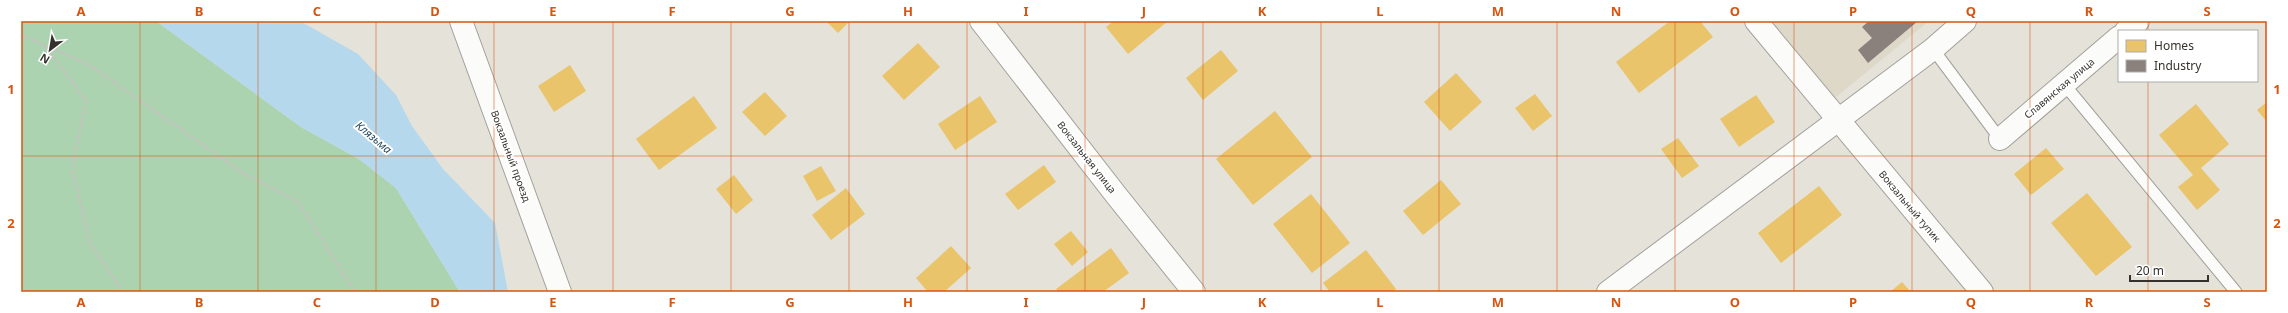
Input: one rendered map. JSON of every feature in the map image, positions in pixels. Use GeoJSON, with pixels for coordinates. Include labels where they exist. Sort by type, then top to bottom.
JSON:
{"type":"FeatureCollection","features":[{"type":"Feature","properties":{"kind":"street","name":"Вокзальный проезд"},"geometry":{"type":"LineString","coordinates":[[461,21],[560,292]]}},
{"type":"Feature","properties":{"kind":"street","name":"Вокзальная улица"},"geometry":{"type":"LineString","coordinates":[[982,21],[1116,195],[1194,292]]}},
{"type":"Feature","properties":{"kind":"street","name":"Вокзальный тупик"},"geometry":{"type":"LineString","coordinates":[[1756,21],[1982,292]]}},
{"type":"Feature","properties":{"kind":"street"},"geometry":{"type":"LineString","coordinates":[[1608,292],[1933,49],[1965,21]]}},
{"type":"Feature","properties":{"kind":"street"},"geometry":{"type":"LineString","coordinates":[[2127,30],[2138,21]]}},
{"type":"Feature","properties":{"kind":"street","name":"Славянская улица"},"geometry":{"type":"LineString","coordinates":[[2000,139],[2118,38]]}},
{"type":"Feature","properties":{"kind":"lane"},"geometry":{"type":"LineString","coordinates":[[1933,49],[2000,139]]}},
{"type":"Feature","properties":{"kind":"lane"},"geometry":{"type":"LineString","coordinates":[[2064,84],[2236,292]]}},
{"type":"Feature","properties":{"kind":"path"},"geometry":{"type":"LineString","coordinates":[[21,35],[88,64],[243,173],[298,202],[355,292]]}},
{"type":"Feature","properties":{"kind":"path"},"geometry":{"type":"LineString","coordinates":[[46,46],[86,101],[72,168],[90,243],[123,292]]}},
{"type":"Feature","properties":{"kind":"shaded area"},"geometry":{"type":"Polygon","coordinates":[[[1768,21],[1929,21],[1835,98],[1768,21]]]}},
{"type":"Feature","properties":{"kind":"green space"},"geometry":{"type":"Polygon","coordinates":[[[21,21],[156,21],[301,127],[359,159],[396,188],[460,292],[21,292],[21,21]]]}},
{"type":"Feature","properties":{"kind":"water","name":"Клязьма"},"geometry":{"type":"Polygon","coordinates":[[[156,21],[300,21],[358,54],[396,95],[412,126],[443,169],[495,223],[508,292],[460,292],[396,188],[359,159],[301,127],[156,21]]]}},
{"type":"Feature","properties":{"kind":"building: Homes"},"geometry":{"type":"Polygon","coordinates":[[[826,21],[850,21],[838,33],[826,21]]]}},
{"type":"Feature","properties":{"kind":"building: Homes"},"geometry":{"type":"Polygon","coordinates":[[[1114,21],[1168,21],[1128,54],[1106,27],[1114,21]]]}},
{"type":"Feature","properties":{"kind":"building: Homes"},"geometry":{"type":"Polygon","coordinates":[[[1670,21],[1700,21],[1713,37],[1639,93],[1616,62],[1670,21]]]}},
{"type":"Feature","properties":{"kind":"building: Homes"},"geometry":{"type":"Polygon","coordinates":[[[918,43],[940,67],[904,100],[882,76],[918,43]]]}},
{"type":"Feature","properties":{"kind":"building: Homes"},"geometry":{"type":"Polygon","coordinates":[[[1221,50],[1238,71],[1203,100],[1186,78],[1221,50]]]}},
{"type":"Feature","properties":{"kind":"building: Homes"},"geometry":{"type":"Polygon","coordinates":[[[570,65],[586,91],[554,112],[538,86],[570,65]]]}},
{"type":"Feature","properties":{"kind":"building: Homes"},"geometry":{"type":"Polygon","coordinates":[[[1456,73],[1482,102],[1450,131],[1424,102],[1456,73]]]}},
{"type":"Feature","properties":{"kind":"building: Homes"},"geometry":{"type":"Polygon","coordinates":[[[765,92],[787,116],[765,136],[742,112],[765,92]]]}},
{"type":"Feature","properties":{"kind":"building: Homes"},"geometry":{"type":"Polygon","coordinates":[[[1535,94],[1552,116],[1533,131],[1515,108],[1535,94]]]}},
{"type":"Feature","properties":{"kind":"building: Homes"},"geometry":{"type":"Polygon","coordinates":[[[1756,95],[1775,122],[1739,147],[1720,119],[1756,95]]]}},
{"type":"Feature","properties":{"kind":"building: Homes"},"geometry":{"type":"Polygon","coordinates":[[[694,96],[717,128],[659,170],[636,139],[694,96]]]}},
{"type":"Feature","properties":{"kind":"building: Homes"},"geometry":{"type":"Polygon","coordinates":[[[980,96],[997,122],[955,150],[938,124],[980,96]]]}},
{"type":"Feature","properties":{"kind":"building: Homes"},"geometry":{"type":"Polygon","coordinates":[[[2267,102],[2267,122],[2257,110],[2267,102]]]}},
{"type":"Feature","properties":{"kind":"building: Homes"},"geometry":{"type":"Polygon","coordinates":[[[2196,104],[2229,144],[2201,168],[2220,190],[2197,210],[2178,187],[2193,175],[2159,135],[2196,104]]]}},
{"type":"Feature","properties":{"kind":"building: Homes"},"geometry":{"type":"Polygon","coordinates":[[[1275,111],[1312,157],[1253,205],[1216,159],[1275,111]]]}},
{"type":"Feature","properties":{"kind":"building: Homes"},"geometry":{"type":"Polygon","coordinates":[[[1678,138],[1699,166],[1682,178],[1661,149],[1678,138]]]}},
{"type":"Feature","properties":{"kind":"building: Homes"},"geometry":{"type":"Polygon","coordinates":[[[2046,148],[2064,169],[2031,195],[2014,174],[2046,148]]]}},
{"type":"Feature","properties":{"kind":"building: Homes"},"geometry":{"type":"Polygon","coordinates":[[[1044,165],[1056,182],[1018,210],[1005,194],[1044,165]]]}},
{"type":"Feature","properties":{"kind":"building: Homes"},"geometry":{"type":"Polygon","coordinates":[[[821,166],[836,191],[817,201],[803,176],[821,166]]]}},
{"type":"Feature","properties":{"kind":"building: Homes"},"geometry":{"type":"Polygon","coordinates":[[[734,175],[753,200],[736,214],[716,189],[734,175]]]}},
{"type":"Feature","properties":{"kind":"building: Homes"},"geometry":{"type":"Polygon","coordinates":[[[1441,180],[1461,204],[1423,235],[1403,211],[1441,180]]]}},
{"type":"Feature","properties":{"kind":"building: Homes"},"geometry":{"type":"Polygon","coordinates":[[[1819,186],[1842,215],[1781,263],[1758,233],[1819,186]]]}},
{"type":"Feature","properties":{"kind":"building: Homes"},"geometry":{"type":"Polygon","coordinates":[[[846,188],[865,214],[831,240],[812,215],[846,188]]]}},
{"type":"Feature","properties":{"kind":"building: Homes"},"geometry":{"type":"Polygon","coordinates":[[[2087,193],[2132,247],[2096,276],[2051,223],[2087,193]]]}},
{"type":"Feature","properties":{"kind":"building: Homes"},"geometry":{"type":"Polygon","coordinates":[[[1311,194],[1350,243],[1312,273],[1273,224],[1311,194]]]}},
{"type":"Feature","properties":{"kind":"building: Homes"},"geometry":{"type":"Polygon","coordinates":[[[1071,231],[1088,252],[1072,266],[1054,244],[1071,231]]]}},
{"type":"Feature","properties":{"kind":"building: Homes"},"geometry":{"type":"Polygon","coordinates":[[[951,246],[971,268],[944,292],[928,292],[916,278],[951,246]]]}},
{"type":"Feature","properties":{"kind":"building: Homes"},"geometry":{"type":"Polygon","coordinates":[[[1111,248],[1129,273],[1103,292],[1059,292],[1056,289],[1111,248]]]}},
{"type":"Feature","properties":{"kind":"building: Homes"},"geometry":{"type":"Polygon","coordinates":[[[1366,250],[1396,289],[1392,292],[1330,292],[1323,283],[1366,250]]]}},
{"type":"Feature","properties":{"kind":"building: Homes"},"geometry":{"type":"Polygon","coordinates":[[[1902,282],[1911,292],[1890,292],[1902,282]]]}},
{"type":"Feature","properties":{"kind":"building: Industry"},"geometry":{"type":"Polygon","coordinates":[[[1869,21],[1918,21],[1868,63],[1858,50],[1872,38],[1862,27],[1869,21]]]}}]}
